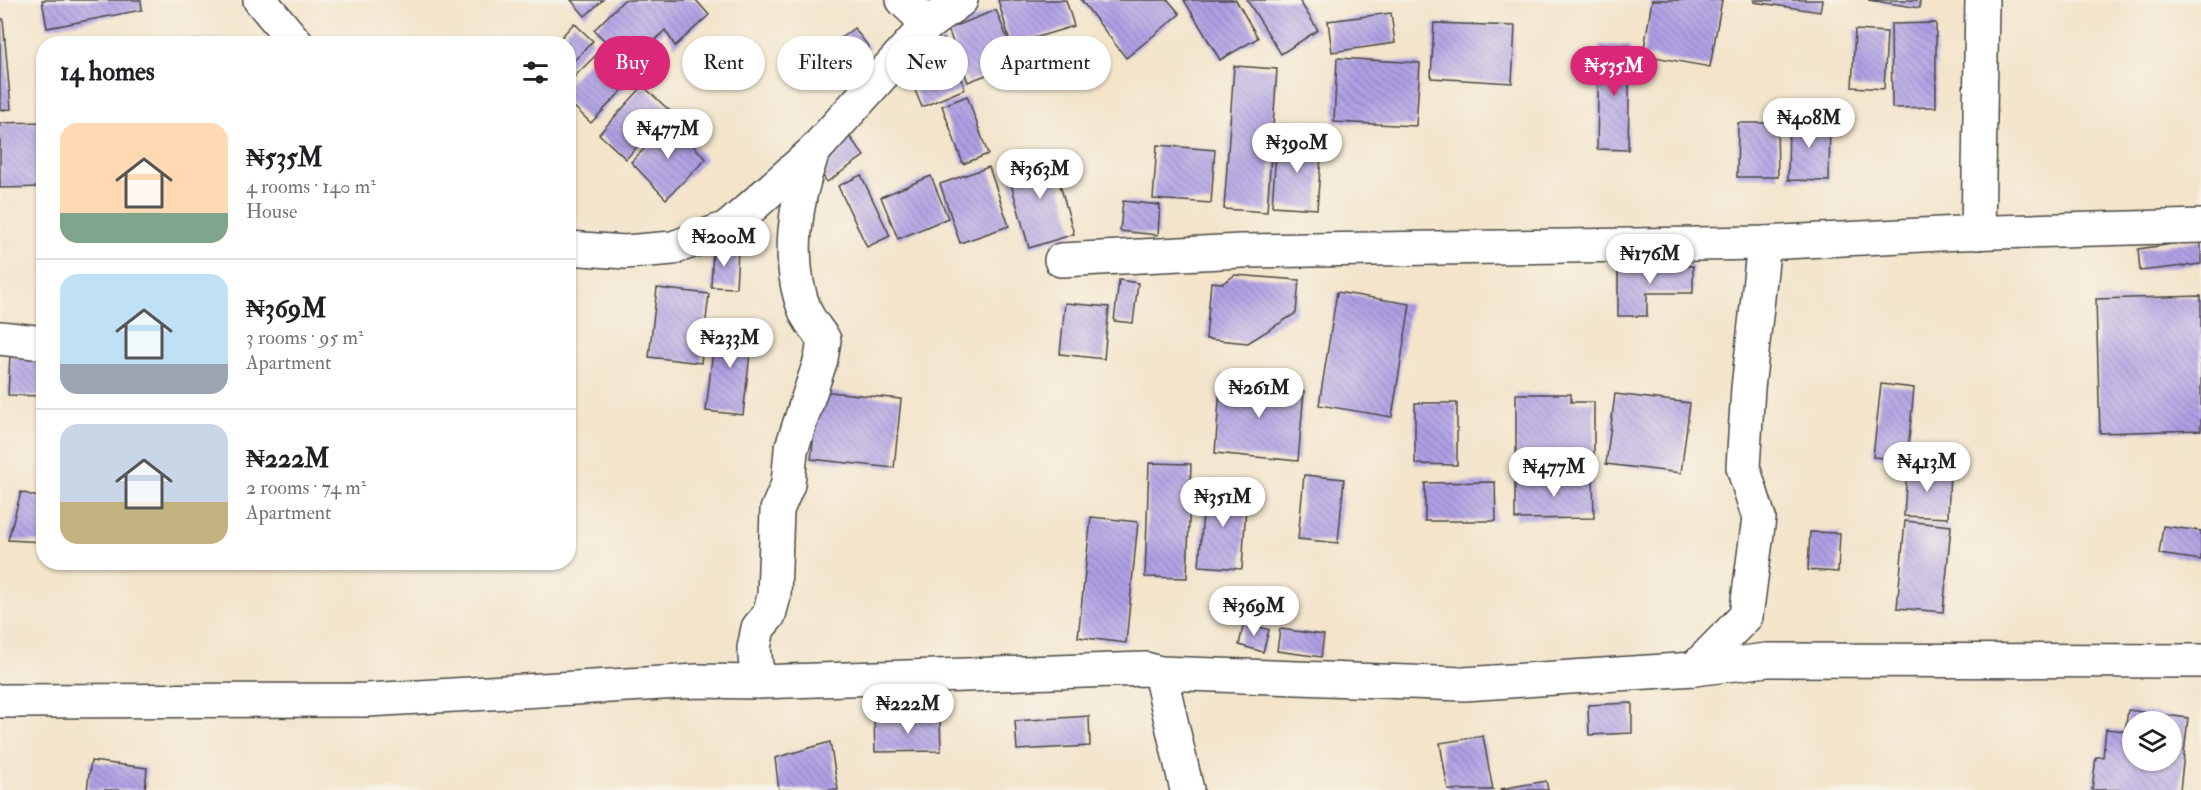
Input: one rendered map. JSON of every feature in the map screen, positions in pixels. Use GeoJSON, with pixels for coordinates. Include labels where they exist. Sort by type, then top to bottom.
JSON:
{"type":"FeatureCollection","features":[{"type":"Feature","properties":{"kind":"street"},"geometry":{"type":"LineString","coordinates":[[260,0],[290,36]]}},
{"type":"Feature","properties":{"kind":"street"},"geometry":{"type":"LineString","coordinates":[[903,0],[928,24]]}},
{"type":"Feature","properties":{"kind":"street"},"geometry":{"type":"LineString","coordinates":[[576,249],[625,252],[674,248],[729,227],[813,152],[928,24],[961,0]]}},
{"type":"Feature","properties":{"kind":"street"},"geometry":{"type":"LineString","coordinates":[[1978,233],[1982,0]]}},
{"type":"Feature","properties":{"kind":"street"},"geometry":{"type":"LineString","coordinates":[[758,682],[754,648],[758,628],[769,615],[774,596],[777,510],[789,484],[791,450],[821,359],[824,340],[806,315],[794,270],[799,201],[803,177],[813,152]]}},
{"type":"Feature","properties":{"kind":"street"},"geometry":{"type":"LineString","coordinates":[[1061,260],[1241,251],[1764,243],[2201,226]]}},
{"type":"Feature","properties":{"kind":"street"},"geometry":{"type":"LineString","coordinates":[[1694,669],[1746,616],[1759,518],[1743,467],[1748,388],[1764,243]]}},
{"type":"Feature","properties":{"kind":"street"},"geometry":{"type":"LineString","coordinates":[[0,338],[36,342]]}},
{"type":"Feature","properties":{"kind":"street"},"geometry":{"type":"LineString","coordinates":[[0,700],[367,700],[697,681],[758,682],[1146,669],[1160,673],[1464,684],[1694,669],[1767,660],[2201,661]]}},
{"type":"Feature","properties":{"kind":"street"},"geometry":{"type":"LineString","coordinates":[[1160,673],[1187,790]]}},
{"type":"Feature","properties":{"kind":"building"},"geometry":{"type":"Polygon","coordinates":[[[42,0],[141,0],[142,10],[47,28],[42,0]]]}},
{"type":"Feature","properties":{"kind":"building"},"geometry":{"type":"Polygon","coordinates":[[[571,0],[603,0],[585,16],[571,0]]]}},
{"type":"Feature","properties":{"kind":"building"},"geometry":{"type":"Polygon","coordinates":[[[624,0],[696,0],[709,15],[686,36],[682,36],[682,40],[675,46],[665,30],[659,36],[600,36],[594,30],[624,0]]]}},
{"type":"Feature","properties":{"kind":"building"},"geometry":{"type":"Polygon","coordinates":[[[998,0],[1066,0],[1074,26],[1041,36],[1008,36],[998,0]]]}},
{"type":"Feature","properties":{"kind":"building"},"geometry":{"type":"Polygon","coordinates":[[[1081,0],[1168,0],[1180,14],[1126,58],[1081,0]]]}},
{"type":"Feature","properties":{"kind":"building"},"geometry":{"type":"Polygon","coordinates":[[[1184,0],[1236,0],[1258,38],[1220,60],[1184,0]]]}},
{"type":"Feature","properties":{"kind":"building"},"geometry":{"type":"Polygon","coordinates":[[[1247,0],[1299,0],[1318,30],[1281,54],[1247,0]]]}},
{"type":"Feature","properties":{"kind":"building"},"geometry":{"type":"Polygon","coordinates":[[[1652,0],[1722,0],[1710,67],[1643,55],[1652,0]]]}},
{"type":"Feature","properties":{"kind":"building"},"geometry":{"type":"Polygon","coordinates":[[[1754,0],[1822,0],[1820,12],[1754,2],[1754,0]]]}},
{"type":"Feature","properties":{"kind":"building"},"geometry":{"type":"Polygon","coordinates":[[[1868,0],[1920,0],[1920,8],[1868,0]]]}},
{"type":"Feature","properties":{"kind":"building"},"geometry":{"type":"Polygon","coordinates":[[[996,10],[1006,36],[980,36],[980,77],[968,82],[968,36],[951,36],[948,29],[996,10]]]}},
{"type":"Feature","properties":{"kind":"building"},"geometry":{"type":"Polygon","coordinates":[[[1391,13],[1395,43],[1332,52],[1328,21],[1391,13]]]}},
{"type":"Feature","properties":{"kind":"building"},"geometry":{"type":"Polygon","coordinates":[[[0,19],[3,19],[11,109],[0,110],[0,19]]]}},
{"type":"Feature","properties":{"kind":"building"},"geometry":{"type":"Polygon","coordinates":[[[574,23],[593,41],[576,59],[576,36],[562,36],[574,23]]]}},
{"type":"Feature","properties":{"kind":"building"},"geometry":{"type":"Polygon","coordinates":[[[1434,23],[1515,26],[1512,83],[1431,78],[1434,23]]]}},
{"type":"Feature","properties":{"kind":"building"},"geometry":{"type":"Polygon","coordinates":[[[1936,23],[1936,107],[1892,108],[1891,24],[1936,23]]]}},
{"type":"Feature","properties":{"kind":"building"},"geometry":{"type":"Polygon","coordinates":[[[854,28],[860,36],[844,36],[854,28]]]}},
{"type":"Feature","properties":{"kind":"building"},"geometry":{"type":"Polygon","coordinates":[[[1855,30],[1887,32],[1884,89],[1852,87],[1855,30]]]}},
{"type":"Feature","properties":{"kind":"building"},"geometry":{"type":"Polygon","coordinates":[[[1599,45],[1630,46],[1628,150],[1597,149],[1599,45]]]}},
{"type":"Feature","properties":{"kind":"building"},"geometry":{"type":"Polygon","coordinates":[[[594,57],[594,90],[622,90],[591,123],[576,109],[576,75],[594,57]]]}},
{"type":"Feature","properties":{"kind":"building"},"geometry":{"type":"Polygon","coordinates":[[[1337,58],[1420,63],[1416,126],[1334,122],[1337,58]]]}},
{"type":"Feature","properties":{"kind":"building"},"geometry":{"type":"Polygon","coordinates":[[[1234,66],[1277,69],[1267,212],[1224,209],[1234,66]]]}},
{"type":"Feature","properties":{"kind":"building"},"geometry":{"type":"Polygon","coordinates":[[[639,90],[647,90],[670,111],[626,159],[599,134],[639,90]]]}},
{"type":"Feature","properties":{"kind":"building"},"geometry":{"type":"Polygon","coordinates":[[[915,90],[963,90],[922,107],[915,90]]]}},
{"type":"Feature","properties":{"kind":"building"},"geometry":{"type":"Polygon","coordinates":[[[967,96],[988,154],[963,164],[942,106],[967,96]]]}},
{"type":"Feature","properties":{"kind":"building"},"geometry":{"type":"Polygon","coordinates":[[[1789,117],[1830,118],[1829,181],[1788,180],[1789,117]]]}},
{"type":"Feature","properties":{"kind":"building"},"geometry":{"type":"Polygon","coordinates":[[[36,122],[36,187],[0,188],[0,123],[36,122]]]}},
{"type":"Feature","properties":{"kind":"building"},"geometry":{"type":"Polygon","coordinates":[[[671,122],[706,159],[666,199],[631,162],[671,122]]]}},
{"type":"Feature","properties":{"kind":"building"},"geometry":{"type":"Polygon","coordinates":[[[1738,123],[1777,123],[1778,177],[1737,177],[1738,123]]]}},
{"type":"Feature","properties":{"kind":"building"},"geometry":{"type":"Polygon","coordinates":[[[850,137],[864,156],[827,182],[814,163],[850,137]]]}},
{"type":"Feature","properties":{"kind":"building"},"geometry":{"type":"Polygon","coordinates":[[[1277,139],[1322,142],[1317,209],[1272,206],[1277,139]]]}},
{"type":"Feature","properties":{"kind":"building"},"geometry":{"type":"Polygon","coordinates":[[[1157,145],[1215,150],[1211,203],[1153,199],[1157,145]]]}},
{"type":"Feature","properties":{"kind":"building"},"geometry":{"type":"Polygon","coordinates":[[[1051,153],[1074,234],[1029,248],[1006,166],[1051,153]]]}},
{"type":"Feature","properties":{"kind":"building"},"geometry":{"type":"Polygon","coordinates":[[[989,167],[1009,226],[960,243],[940,184],[989,167]]]}},
{"type":"Feature","properties":{"kind":"building"},"geometry":{"type":"Polygon","coordinates":[[[861,175],[890,236],[867,247],[838,186],[861,175]]]}},
{"type":"Feature","properties":{"kind":"building"},"geometry":{"type":"Polygon","coordinates":[[[931,176],[948,218],[898,239],[881,197],[931,176]]]}},
{"type":"Feature","properties":{"kind":"building"},"geometry":{"type":"Polygon","coordinates":[[[1123,201],[1160,205],[1158,235],[1120,231],[1123,201]]]}},
{"type":"Feature","properties":{"kind":"building"},"geometry":{"type":"Polygon","coordinates":[[[2201,240],[2201,264],[2140,271],[2138,249],[2201,240]]]}},
{"type":"Feature","properties":{"kind":"building"},"geometry":{"type":"Polygon","coordinates":[[[713,248],[738,250],[736,288],[711,287],[713,248]]]}},
{"type":"Feature","properties":{"kind":"building"},"geometry":{"type":"Polygon","coordinates":[[[1618,265],[1693,266],[1693,293],[1647,293],[1647,316],[1618,316],[1618,265]]]}},
{"type":"Feature","properties":{"kind":"building"},"geometry":{"type":"Polygon","coordinates":[[[1235,275],[1299,280],[1296,313],[1248,343],[1206,339],[1211,282],[1223,283],[1235,275]]]}},
{"type":"Feature","properties":{"kind":"building"},"geometry":{"type":"Polygon","coordinates":[[[1119,280],[1138,283],[1133,323],[1114,321],[1119,280]]]}},
{"type":"Feature","properties":{"kind":"building"},"geometry":{"type":"Polygon","coordinates":[[[657,288],[709,294],[701,363],[649,357],[657,288]]]}},
{"type":"Feature","properties":{"kind":"building"},"geometry":{"type":"Polygon","coordinates":[[[1337,292],[1410,304],[1392,417],[1319,405],[1337,292]]]}},
{"type":"Feature","properties":{"kind":"building"},"geometry":{"type":"Polygon","coordinates":[[[2201,296],[2201,430],[2100,433],[2096,299],[2201,296]]]}},
{"type":"Feature","properties":{"kind":"building"},"geometry":{"type":"Polygon","coordinates":[[[1065,303],[1109,307],[1104,359],[1060,354],[1065,303]]]}},
{"type":"Feature","properties":{"kind":"building"},"geometry":{"type":"Polygon","coordinates":[[[716,323],[753,327],[743,415],[706,411],[716,323]]]}},
{"type":"Feature","properties":{"kind":"building"},"geometry":{"type":"Polygon","coordinates":[[[10,354],[36,356],[36,396],[8,395],[10,354]]]}},
{"type":"Feature","properties":{"kind":"building"},"geometry":{"type":"Polygon","coordinates":[[[1221,375],[1276,380],[1276,388],[1304,391],[1298,461],[1215,453],[1221,375]]]}},
{"type":"Feature","properties":{"kind":"building"},"geometry":{"type":"Polygon","coordinates":[[[1881,384],[1914,388],[1907,460],[1873,457],[1881,384]]]}},
{"type":"Feature","properties":{"kind":"building"},"geometry":{"type":"Polygon","coordinates":[[[819,391],[901,399],[894,468],[811,459],[819,391]]]}},
{"type":"Feature","properties":{"kind":"building"},"geometry":{"type":"Polygon","coordinates":[[[1516,394],[1571,394],[1571,402],[1594,402],[1594,460],[1516,461],[1516,394]]]}},
{"type":"Feature","properties":{"kind":"building"},"geometry":{"type":"Polygon","coordinates":[[[1615,394],[1690,403],[1681,473],[1606,464],[1615,394]]]}},
{"type":"Feature","properties":{"kind":"building"},"geometry":{"type":"Polygon","coordinates":[[[1415,403],[1457,403],[1457,465],[1415,464],[1415,403]]]}},
{"type":"Feature","properties":{"kind":"building"},"geometry":{"type":"Polygon","coordinates":[[[1149,463],[1191,464],[1187,578],[1145,577],[1149,463]]]}},
{"type":"Feature","properties":{"kind":"building"},"geometry":{"type":"Polygon","coordinates":[[[1907,468],[1950,470],[1948,518],[1904,516],[1907,468]]]}},
{"type":"Feature","properties":{"kind":"building"},"geometry":{"type":"Polygon","coordinates":[[[1304,475],[1344,479],[1338,543],[1298,539],[1304,475]]]}},
{"type":"Feature","properties":{"kind":"building"},"geometry":{"type":"Polygon","coordinates":[[[1593,476],[1594,518],[1515,519],[1515,478],[1593,476]]]}},
{"type":"Feature","properties":{"kind":"building"},"geometry":{"type":"Polygon","coordinates":[[[1495,482],[1496,521],[1425,521],[1425,483],[1495,482]]]}},
{"type":"Feature","properties":{"kind":"building"},"geometry":{"type":"Polygon","coordinates":[[[1205,487],[1247,490],[1242,569],[1199,566],[1205,487]]]}},
{"type":"Feature","properties":{"kind":"building"},"geometry":{"type":"Polygon","coordinates":[[[21,492],[36,497],[36,542],[8,540],[21,492]]]}},
{"type":"Feature","properties":{"kind":"building"},"geometry":{"type":"Polygon","coordinates":[[[1091,517],[1138,522],[1126,643],[1078,637],[1091,517]]]}},
{"type":"Feature","properties":{"kind":"building"},"geometry":{"type":"Polygon","coordinates":[[[1905,521],[1951,526],[1943,612],[1897,608],[1905,521]]]}},
{"type":"Feature","properties":{"kind":"building"},"geometry":{"type":"Polygon","coordinates":[[[2163,526],[2201,531],[2201,560],[2159,554],[2163,526]]]}},
{"type":"Feature","properties":{"kind":"building"},"geometry":{"type":"Polygon","coordinates":[[[1810,532],[1840,533],[1838,572],[1808,570],[1810,532]]]}},
{"type":"Feature","properties":{"kind":"building"},"geometry":{"type":"Polygon","coordinates":[[[1244,622],[1269,630],[1263,652],[1239,645],[1244,622]]]}},
{"type":"Feature","properties":{"kind":"building"},"geometry":{"type":"Polygon","coordinates":[[[1280,629],[1324,635],[1321,657],[1277,651],[1280,629]]]}},
{"type":"Feature","properties":{"kind":"building"},"geometry":{"type":"Polygon","coordinates":[[[1632,703],[1632,733],[1589,735],[1588,705],[1632,703]]]}},
{"type":"Feature","properties":{"kind":"building"},"geometry":{"type":"Polygon","coordinates":[[[1089,716],[1090,746],[1017,750],[1015,721],[1089,716]]]}},
{"type":"Feature","properties":{"kind":"building"},"geometry":{"type":"Polygon","coordinates":[[[2182,717],[2188,718],[2180,790],[2092,790],[2096,757],[2103,757],[2106,729],[2122,731],[2122,771],[2182,771],[2182,717]]]}},
{"type":"Feature","properties":{"kind":"building"},"geometry":{"type":"Polygon","coordinates":[[[940,719],[941,751],[875,752],[874,720],[940,719]]]}},
{"type":"Feature","properties":{"kind":"building"},"geometry":{"type":"Polygon","coordinates":[[[1483,736],[1493,790],[1448,790],[1440,743],[1483,736]]]}},
{"type":"Feature","properties":{"kind":"building"},"geometry":{"type":"Polygon","coordinates":[[[830,742],[838,790],[779,790],[775,758],[830,742]]]}},
{"type":"Feature","properties":{"kind":"building"},"geometry":{"type":"Polygon","coordinates":[[[91,761],[147,768],[145,790],[87,790],[91,761]]]}},
{"type":"Feature","properties":{"kind":"building"},"geometry":{"type":"Polygon","coordinates":[[[1546,781],[1548,790],[1501,790],[1501,789],[1546,781]]]}}]}
